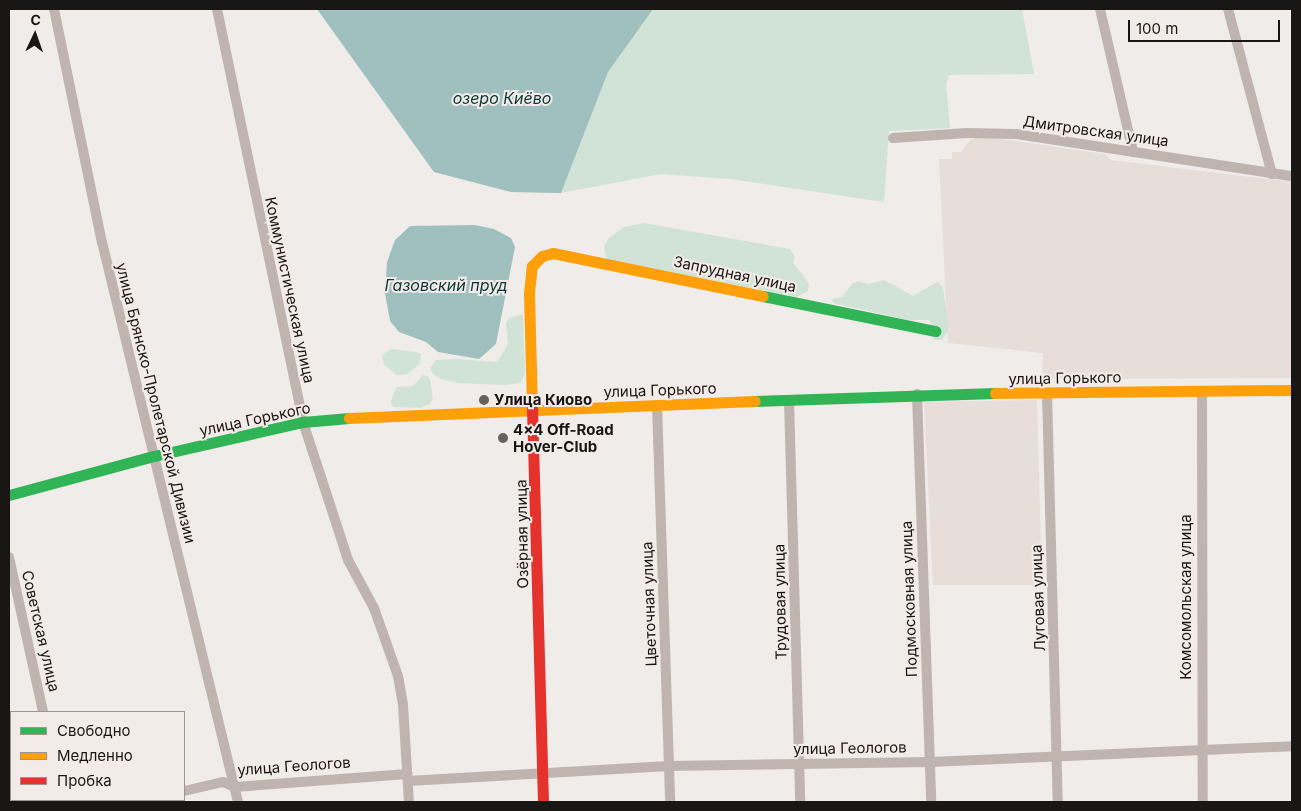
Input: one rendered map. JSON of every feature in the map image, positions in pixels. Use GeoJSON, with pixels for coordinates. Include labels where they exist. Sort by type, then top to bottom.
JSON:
{"type":"FeatureCollection","features":[{"type":"Feature","properties":{"kind":"street","name":"улица Брянско-Пролетарской Дивизии"},"geometry":{"type":"LineString","coordinates":[[54,9],[102,242],[238,802]]}},
{"type":"Feature","properties":{"kind":"street","name":"Коммунистическая улица"},"geometry":{"type":"LineString","coordinates":[[216,9],[303,422],[348,560],[374,608],[398,676],[403,705],[409,802]]}},
{"type":"Feature","properties":{"kind":"street"},"geometry":{"type":"LineString","coordinates":[[1100,9],[1133,152]]}},
{"type":"Feature","properties":{"kind":"street"},"geometry":{"type":"LineString","coordinates":[[1228,9],[1272,174]]}},
{"type":"Feature","properties":{"kind":"street","name":"Дмитровская улица"},"geometry":{"type":"LineString","coordinates":[[893,138],[967,134],[1016,134],[1292,176]]}},
{"type":"Feature","properties":{"kind":"street","name":"Запрудная улица"},"geometry":{"type":"LineString","coordinates":[[532,266],[542,256],[553,253],[935,331]]}},
{"type":"Feature","properties":{"kind":"street","name":"Озёрная улица"},"geometry":{"type":"LineString","coordinates":[[532,266],[529,292],[534,410],[543,802]]}},
{"type":"Feature","properties":{"kind":"street","name":"улица Горького"},"geometry":{"type":"LineString","coordinates":[[9,495],[154,456],[303,422],[390,415],[916,394],[1292,390]]}},
{"type":"Feature","properties":{"kind":"street","name":"Комсомольская улица"},"geometry":{"type":"LineString","coordinates":[[1202,391],[1201,751],[1203,802]]}},
{"type":"Feature","properties":{"kind":"street","name":"Луговая улица"},"geometry":{"type":"LineString","coordinates":[[1047,393],[1058,802]]}},
{"type":"Feature","properties":{"kind":"street","name":"Подмосковная улица"},"geometry":{"type":"LineString","coordinates":[[916,394],[931,802]]}},
{"type":"Feature","properties":{"kind":"street","name":"Трудовая улица"},"geometry":{"type":"LineString","coordinates":[[790,400],[800,802]]}},
{"type":"Feature","properties":{"kind":"street","name":"Цветочная улица"},"geometry":{"type":"LineString","coordinates":[[657,405],[670,802]]}},
{"type":"Feature","properties":{"kind":"street","name":"Советская улица"},"geometry":{"type":"LineString","coordinates":[[9,557],[43,711]]}},
{"type":"Feature","properties":{"kind":"street","name":"улица Геологов"},"geometry":{"type":"LineString","coordinates":[[185,791],[223,782],[235,787],[408,777],[670,766],[930,762],[1292,746]]}},
{"type":"Feature","properties":{"kind":"shaded area"},"geometry":{"type":"Polygon","coordinates":[[[981,136],[1105,154],[1111,160],[1292,182],[1292,378],[1042,379],[1043,353],[948,343],[939,159],[952,159],[952,152],[961,152],[970,140],[981,136]]]}},
{"type":"Feature","properties":{"kind":"shaded area"},"geometry":{"type":"Polygon","coordinates":[[[1037,400],[1042,585],[933,585],[924,402],[1037,400]]]}},
{"type":"Feature","properties":{"kind":"green space"},"geometry":{"type":"Polygon","coordinates":[[[317,9],[1022,9],[1034,74],[949,75],[946,84],[950,128],[889,131],[884,202],[730,179],[661,174],[561,193],[511,192],[434,172],[317,9]]]}},
{"type":"Feature","properties":{"kind":"green space"},"geometry":{"type":"Polygon","coordinates":[[[644,223],[790,249],[795,257],[793,263],[809,283],[808,291],[797,297],[606,259],[604,246],[609,238],[624,227],[644,223]]]}},
{"type":"Feature","properties":{"kind":"green space"},"geometry":{"type":"Polygon","coordinates":[[[884,280],[913,296],[937,282],[943,287],[949,329],[942,340],[935,340],[932,333],[933,326],[929,320],[908,320],[833,303],[832,299],[842,297],[852,284],[858,281],[869,284],[884,280]]]}},
{"type":"Feature","properties":{"kind":"green space"},"geometry":{"type":"Polygon","coordinates":[[[523,315],[525,373],[521,383],[505,385],[457,383],[441,379],[432,373],[430,368],[436,360],[456,359],[497,362],[508,344],[506,323],[509,318],[523,315]]]}},
{"type":"Feature","properties":{"kind":"green space"},"geometry":{"type":"Polygon","coordinates":[[[391,349],[421,354],[420,364],[407,374],[397,375],[384,365],[382,355],[391,349]]]}},
{"type":"Feature","properties":{"kind":"green space"},"geometry":{"type":"Polygon","coordinates":[[[423,375],[428,376],[430,380],[433,399],[430,404],[420,408],[393,407],[391,402],[397,387],[413,386],[423,375]]]}},
{"type":"Feature","properties":{"kind":"water","name":"озеро Киёво"},"geometry":{"type":"Polygon","coordinates":[[[317,9],[653,9],[608,72],[561,193],[511,192],[434,172],[317,9]]]}},
{"type":"Feature","properties":{"kind":"water","name":"Газовский пруд"},"geometry":{"type":"Polygon","coordinates":[[[475,225],[494,229],[511,238],[515,247],[496,344],[479,359],[438,352],[426,342],[399,332],[390,321],[385,293],[387,262],[395,240],[410,226],[475,225]]]}},
{"type":"Feature","properties":{"kind":"traffic: fast"},"geometry":{"type":"LineString","coordinates":[[763,296],[935,331]]}},
{"type":"Feature","properties":{"kind":"traffic: fast"},"geometry":{"type":"LineString","coordinates":[[755,401],[995,393]]}},
{"type":"Feature","properties":{"kind":"traffic: fast"},"geometry":{"type":"LineString","coordinates":[[9,495],[154,456],[303,422],[349,418]]}},
{"type":"Feature","properties":{"kind":"traffic: slow"},"geometry":{"type":"LineString","coordinates":[[532,408],[529,293],[532,266],[542,256],[553,253],[763,296]]}},
{"type":"Feature","properties":{"kind":"traffic: slow"},"geometry":{"type":"LineString","coordinates":[[995,393],[1292,390]]}},
{"type":"Feature","properties":{"kind":"traffic: slow"},"geometry":{"type":"LineString","coordinates":[[349,418],[755,401]]}},
{"type":"Feature","properties":{"kind":"traffic: jam"},"geometry":{"type":"LineString","coordinates":[[532,408],[543,802]]}},
{"type":"Feature","properties":{"kind":"place","name":"Улица Киово"},"geometry":{"type":"Point","coordinates":[484,400]}},
{"type":"Feature","properties":{"kind":"place","name":"4x4 Off-Road Hover-Club"},"geometry":{"type":"Point","coordinates":[503,438]}}]}
